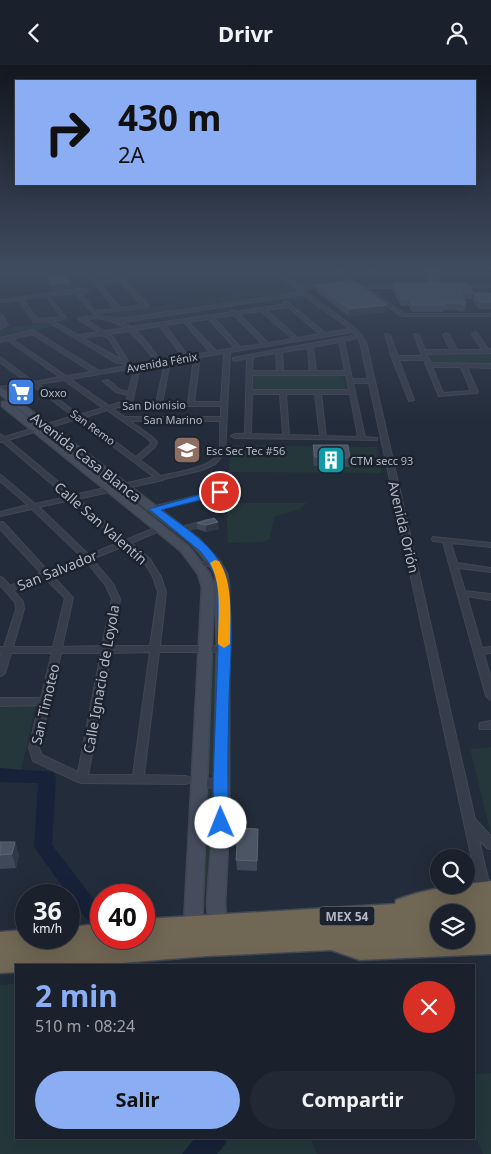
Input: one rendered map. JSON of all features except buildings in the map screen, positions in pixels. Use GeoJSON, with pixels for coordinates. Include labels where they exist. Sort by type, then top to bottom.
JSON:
{"type":"FeatureCollection","features":[{"type":"Feature","properties":{"kind":"highway","name":"MEX 54"},"geometry":{"type":"LineString","coordinates":[[155,928],[384,914],[489,897]]}},
{"type":"Feature","properties":{"kind":"highway"},"geometry":{"type":"LineString","coordinates":[[475,928],[491,927]]}},
{"type":"Feature","properties":{"kind":"highway","name":"MEX 54"},"geometry":{"type":"LineString","coordinates":[[0,961],[207,945],[328,940],[430,932]]}},
{"type":"Feature","properties":{"kind":"highway"},"geometry":{"type":"LineString","coordinates":[[328,940],[360,949],[491,943]]}},
{"type":"Feature","properties":{"kind":"highway"},"geometry":{"type":"LineString","coordinates":[[0,943],[15,942]]}},
{"type":"Feature","properties":{"kind":"street"},"geometry":{"type":"LineString","coordinates":[[84,321],[106,333],[116,343],[128,365]]}},
{"type":"Feature","properties":{"kind":"street"},"geometry":{"type":"LineString","coordinates":[[118,321],[133,329],[160,363]]}},
{"type":"Feature","properties":{"kind":"street"},"geometry":{"type":"LineString","coordinates":[[78,337],[185,321],[214,353]]}},
{"type":"Feature","properties":{"kind":"street"},"geometry":{"type":"LineString","coordinates":[[213,321],[239,349]]}},
{"type":"Feature","properties":{"kind":"street"},"geometry":{"type":"LineString","coordinates":[[243,321],[266,344]]}},
{"type":"Feature","properties":{"kind":"street"},"geometry":{"type":"LineString","coordinates":[[275,321],[296,339]]}},
{"type":"Feature","properties":{"kind":"street"},"geometry":{"type":"LineString","coordinates":[[307,321],[324,335]]}},
{"type":"Feature","properties":{"kind":"street","name":"Avenida Orión"},"geometry":{"type":"LineString","coordinates":[[342,321],[354,329],[364,342],[489,897]]}},
{"type":"Feature","properties":{"kind":"street"},"geometry":{"type":"LineString","coordinates":[[52,322],[117,361],[128,365]]}},
{"type":"Feature","properties":{"kind":"street"},"geometry":{"type":"LineString","coordinates":[[161,325],[188,358]]}},
{"type":"Feature","properties":{"kind":"street","name":"Avenida Fénix"},"geometry":{"type":"LineString","coordinates":[[0,389],[98,373],[128,365],[138,366],[160,363],[354,329]]}},
{"type":"Feature","properties":{"kind":"street"},"geometry":{"type":"LineString","coordinates":[[0,340],[34,332],[98,373]]}},
{"type":"Feature","properties":{"kind":"street"},"geometry":{"type":"LineString","coordinates":[[475,334],[489,351]]}},
{"type":"Feature","properties":{"kind":"street"},"geometry":{"type":"LineString","coordinates":[[387,335],[411,400]]}},
{"type":"Feature","properties":{"kind":"street"},"geometry":{"type":"LineString","coordinates":[[416,335],[441,395],[475,392],[463,365]]}},
{"type":"Feature","properties":{"kind":"street"},"geometry":{"type":"LineString","coordinates":[[446,335],[455,352]]}},
{"type":"Feature","properties":{"kind":"street"},"geometry":{"type":"LineString","coordinates":[[8,338],[154,442],[153,446],[137,459]]}},
{"type":"Feature","properties":{"kind":"street"},"geometry":{"type":"LineString","coordinates":[[235,359],[352,338]]}},
{"type":"Feature","properties":{"kind":"street"},"geometry":{"type":"LineString","coordinates":[[341,340],[362,438]]}},
{"type":"Feature","properties":{"kind":"street"},"geometry":{"type":"LineString","coordinates":[[310,346],[313,374]]}},
{"type":"Feature","properties":{"kind":"street"},"geometry":{"type":"LineString","coordinates":[[0,514],[161,479],[200,469],[213,463],[222,453],[222,419],[227,351]]}},
{"type":"Feature","properties":{"kind":"street"},"geometry":{"type":"LineString","coordinates":[[279,351],[280,374]]}},
{"type":"Feature","properties":{"kind":"street"},"geometry":{"type":"LineString","coordinates":[[395,358],[455,352],[489,351]]}},
{"type":"Feature","properties":{"kind":"street"},"geometry":{"type":"LineString","coordinates":[[191,405],[197,356]]}},
{"type":"Feature","properties":{"kind":"street"},"geometry":{"type":"LineString","coordinates":[[248,436],[250,356]]}},
{"type":"Feature","properties":{"kind":"street","name":"San Remo"},"geometry":{"type":"LineString","coordinates":[[0,359],[137,459],[161,479]]}},
{"type":"Feature","properties":{"kind":"street"},"geometry":{"type":"LineString","coordinates":[[159,405],[168,361]]}},
{"type":"Feature","properties":{"kind":"street"},"geometry":{"type":"LineString","coordinates":[[430,365],[491,366]]}},
{"type":"Feature","properties":{"kind":"street"},"geometry":{"type":"LineString","coordinates":[[128,405],[138,366]]}},
{"type":"Feature","properties":{"kind":"street"},"geometry":{"type":"LineString","coordinates":[[249,373],[348,373]]}},
{"type":"Feature","properties":{"kind":"street"},"geometry":{"type":"LineString","coordinates":[[106,381],[118,391],[130,394]]}},
{"type":"Feature","properties":{"kind":"street"},"geometry":{"type":"LineString","coordinates":[[350,383],[372,383]]}},
{"type":"Feature","properties":{"kind":"street","name":"Avenida Casa Blanca"},"geometry":{"type":"LineString","coordinates":[[0,389],[181,530],[204,550],[221,574],[223,586],[224,649],[220,783],[221,823],[216,902],[217,923]]}},
{"type":"Feature","properties":{"kind":"street"},"geometry":{"type":"LineString","coordinates":[[250,392],[352,392]]}},
{"type":"Feature","properties":{"kind":"street"},"geometry":{"type":"LineString","coordinates":[[283,393],[286,437]]}},
{"type":"Feature","properties":{"kind":"street"},"geometry":{"type":"LineString","coordinates":[[318,393],[323,437]]}},
{"type":"Feature","properties":{"kind":"street","name":"Avenida Casa Blanca"},"geometry":{"type":"LineString","coordinates":[[0,400],[185,549],[199,565],[207,580],[207,649],[193,925]]}},
{"type":"Feature","properties":{"kind":"street","name":"San Dionisio"},"geometry":{"type":"LineString","coordinates":[[1,438],[107,407],[223,404]]}},
{"type":"Feature","properties":{"kind":"street","name":"San Marino"},"geometry":{"type":"LineString","coordinates":[[124,419],[222,419]]}},
{"type":"Feature","properties":{"kind":"street"},"geometry":{"type":"LineString","coordinates":[[234,436],[375,439]]}},
{"type":"Feature","properties":{"kind":"street","name":"Calle San Valentín"},"geometry":{"type":"LineString","coordinates":[[1,438],[147,561],[157,577],[162,591],[138,780]]}},
{"type":"Feature","properties":{"kind":"street","name":"Calle Ignacio de Loyola"},"geometry":{"type":"LineString","coordinates":[[0,477],[87,558],[108,580],[114,590],[116,599],[82,779]]}},
{"type":"Feature","properties":{"kind":"street"},"geometry":{"type":"LineString","coordinates":[[154,509],[220,492]]}},
{"type":"Feature","properties":{"kind":"street"},"geometry":{"type":"LineString","coordinates":[[181,530],[214,520]]}},
{"type":"Feature","properties":{"kind":"street","name":"San Timoteo"},"geometry":{"type":"LineString","coordinates":[[0,524],[48,573],[69,598],[44,701],[34,753],[41,762],[82,779],[185,780]]}},
{"type":"Feature","properties":{"kind":"street","name":"San Salvador"},"geometry":{"type":"LineString","coordinates":[[9,589],[160,529]]}},
{"type":"Feature","properties":{"kind":"street"},"geometry":{"type":"LineString","coordinates":[[491,545],[441,539],[453,565],[490,685],[491,695]]}},
{"type":"Feature","properties":{"kind":"street"},"geometry":{"type":"LineString","coordinates":[[199,565],[214,563]]}},
{"type":"Feature","properties":{"kind":"street"},"geometry":{"type":"LineString","coordinates":[[453,565],[491,570]]}},
{"type":"Feature","properties":{"kind":"street"},"geometry":{"type":"LineString","coordinates":[[0,579],[19,602],[20,609],[4,650],[0,673]]}},
{"type":"Feature","properties":{"kind":"street"},"geometry":{"type":"LineString","coordinates":[[461,593],[491,597]]}},
{"type":"Feature","properties":{"kind":"street"},"geometry":{"type":"LineString","coordinates":[[4,650],[224,649]]}},
{"type":"Feature","properties":{"kind":"street"},"geometry":{"type":"LineString","coordinates":[[478,651],[491,650]]}},
{"type":"Feature","properties":{"kind":"street"},"geometry":{"type":"LineString","coordinates":[[0,702],[44,701]]}},
{"type":"Feature","properties":{"kind":"street"},"geometry":{"type":"LineString","coordinates":[[201,782],[220,783]]}},
{"type":"Feature","properties":{"kind":"street"},"geometry":{"type":"LineString","coordinates":[[471,823],[491,844]]}},
{"type":"Feature","properties":{"kind":"shaded area"},"geometry":{"type":"Polygon","coordinates":[[[49,322],[56,326],[0,339],[0,329],[49,322]]]}},
{"type":"Feature","properties":{"kind":"shaded area"},"geometry":{"type":"Polygon","coordinates":[[[491,352],[491,364],[432,364],[427,353],[491,352]]]}},
{"type":"Feature","properties":{"kind":"shaded area"},"geometry":{"type":"Polygon","coordinates":[[[252,375],[340,375],[344,378],[347,390],[252,391],[252,375]]]}},
{"type":"Feature","properties":{"kind":"shaded area"},"geometry":{"type":"Polygon","coordinates":[[[230,445],[377,447],[382,473],[229,472],[230,445]]]}},
{"type":"Feature","properties":{"kind":"shaded area"},"geometry":{"type":"Polygon","coordinates":[[[126,490],[193,543],[208,560],[202,561],[192,549],[120,492],[126,490]]]}},
{"type":"Feature","properties":{"kind":"shaded area"},"geometry":{"type":"Polygon","coordinates":[[[226,503],[307,503],[300,509],[274,517],[270,539],[262,542],[228,543],[226,503]]]}},
{"type":"Feature","properties":{"kind":"shaded area"},"geometry":{"type":"Polygon","coordinates":[[[213,654],[217,655],[213,775],[207,775],[213,654]]]}},
{"type":"Feature","properties":{"kind":"shaded area"},"geometry":{"type":"Polygon","coordinates":[[[0,705],[36,705],[21,771],[0,770],[0,705]]]}},
{"type":"Feature","properties":{"kind":"shaded area"},"geometry":{"type":"Polygon","coordinates":[[[491,747],[491,834],[470,749],[491,747]]]}},
{"type":"Feature","properties":{"kind":"shaded area"},"geometry":{"type":"Polygon","coordinates":[[[212,789],[212,890],[203,890],[206,790],[212,789]]]}},
{"type":"Feature","properties":{"kind":"shaded area"},"geometry":{"type":"Polygon","coordinates":[[[15,984],[15,1139],[311,1139],[317,1154],[0,1154],[0,985],[15,984]]]}},
{"type":"Feature","properties":{"kind":"shaded area"},"geometry":{"type":"Polygon","coordinates":[[[491,1073],[491,1154],[483,1154],[475,1135],[475,1074],[491,1073]]]}},
{"type":"Feature","properties":{"kind":"water"},"geometry":{"type":"Polygon","coordinates":[[[194,1139],[224,1139],[227,1142],[217,1154],[182,1154],[194,1139]]]}},
{"type":"Feature","properties":{"kind":"waterway"},"geometry":{"type":"LineString","coordinates":[[0,775],[47,777],[43,847],[90,909]]}},
{"type":"Feature","properties":{"kind":"slow traffic"},"geometry":{"type":"LineString","coordinates":[[215,563],[221,574],[223,586],[224,644]]}},
{"type":"Feature","properties":{"kind":"place","name":"Oxxo"},"geometry":{"type":"Point","coordinates":[21,392]}},
{"type":"Feature","properties":{"kind":"place","name":"Esc Sec Tec #56"},"geometry":{"type":"Point","coordinates":[187,450]}},
{"type":"Feature","properties":{"kind":"place","name":"CTM secc 93"},"geometry":{"type":"Point","coordinates":[331,460]}},
{"type":"Feature","properties":{"kind":"route"},"geometry":{"type":"LineString","coordinates":[[220,492],[154,509],[204,550],[221,574],[223,580],[224,649],[220,783],[221,823]]}}]}
